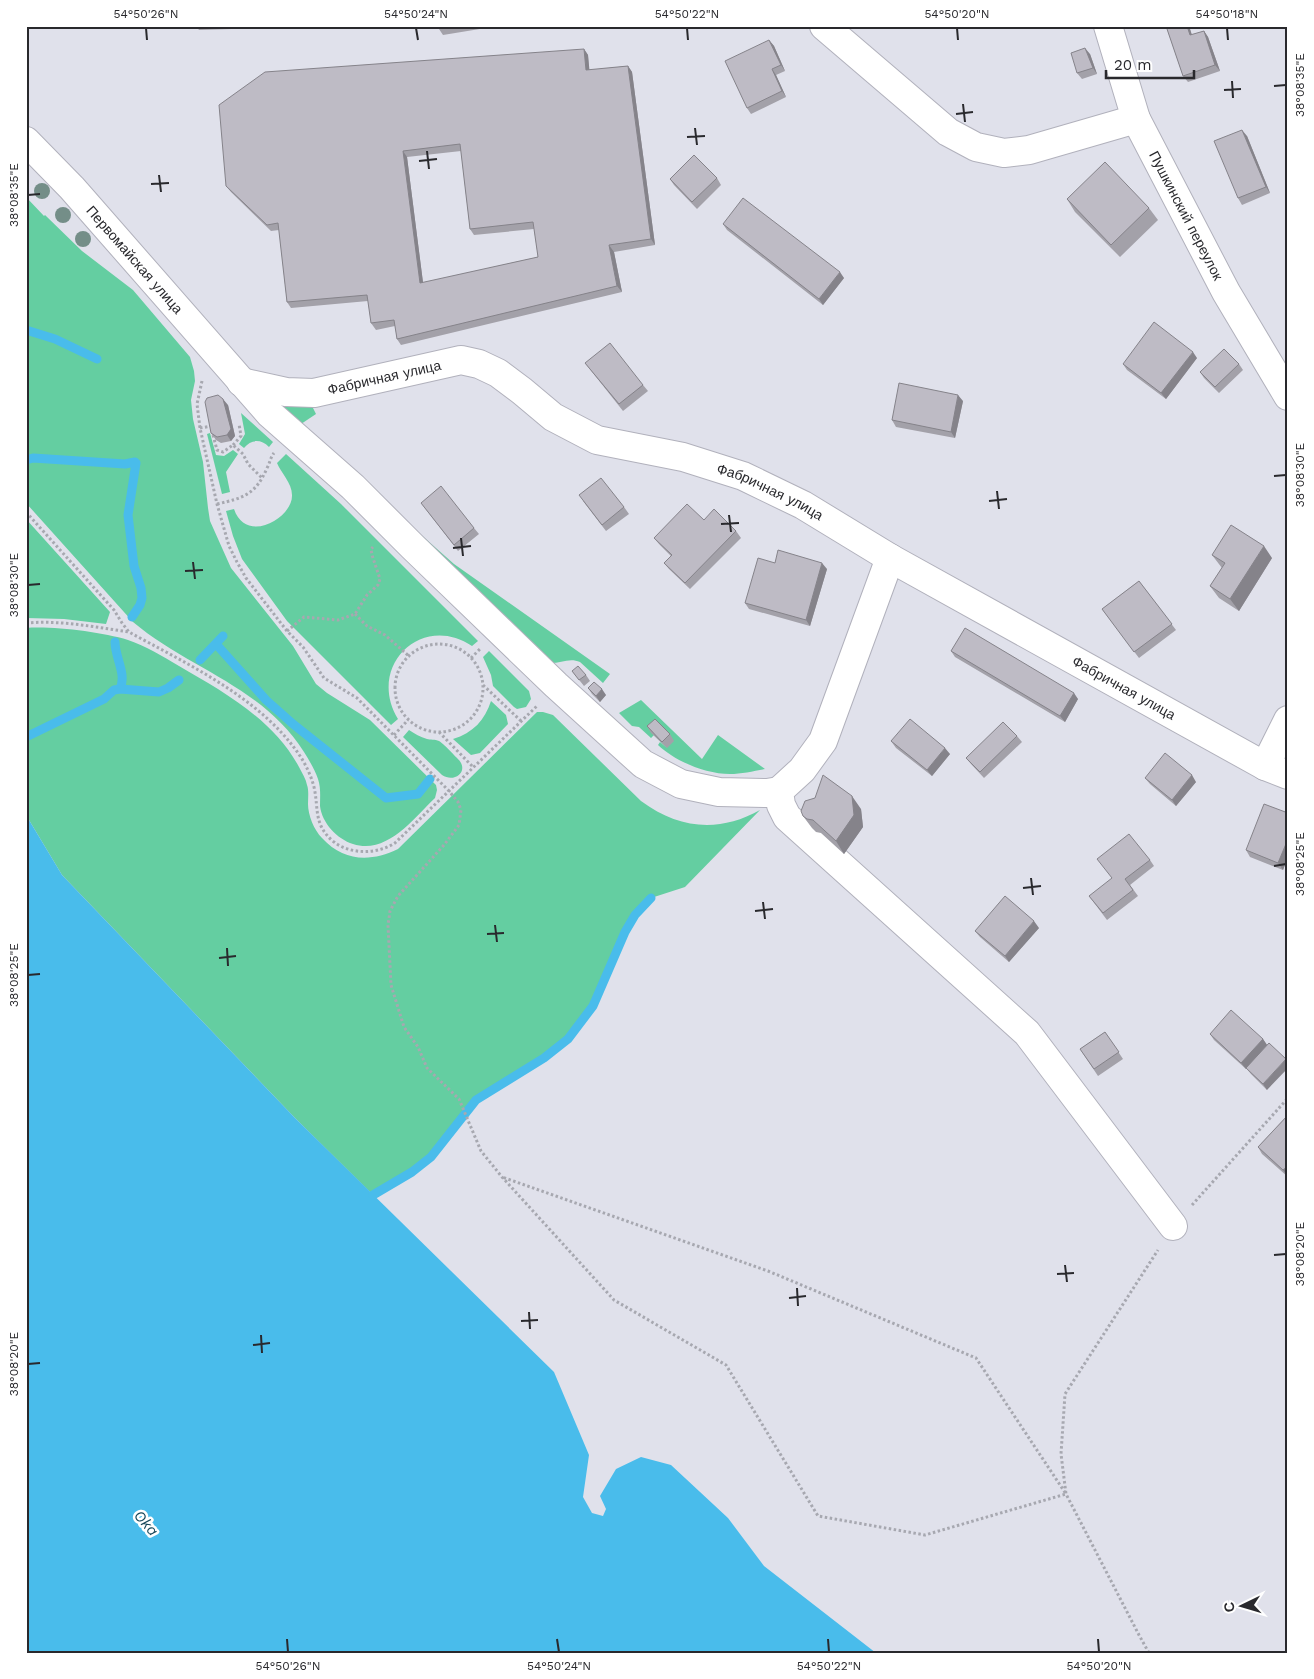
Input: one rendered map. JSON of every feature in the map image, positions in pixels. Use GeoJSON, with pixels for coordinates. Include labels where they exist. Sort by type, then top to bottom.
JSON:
{"type":"FeatureCollection","features":[{"type":"Feature","properties":{"kind":"street"},"geometry":{"type":"LineString","coordinates":[[824,26],[948,132],[976,147],[1004,152],[1029,150],[1136,119]]}},
{"type":"Feature","properties":{"kind":"street","name":"Пушкинский переулок"},"geometry":{"type":"LineString","coordinates":[[1108,26],[1136,119],[1226,292],[1288,396]]}},
{"type":"Feature","properties":{"kind":"street","name":"Первомайская улица"},"geometry":{"type":"LineString","coordinates":[[26,141],[72,188],[270,414],[353,487],[556,685],[643,764],[681,784],[719,792],[767,793],[779,791]]}},
{"type":"Feature","properties":{"kind":"street","name":"Фабричная улица"},"geometry":{"type":"LineString","coordinates":[[241,382],[286,392],[314,393],[461,360],[479,364],[498,373],[553,417],[597,440],[683,457],[743,476],[802,505],[890,558],[1276,770]]}},
{"type":"Feature","properties":{"kind":"street"},"geometry":{"type":"LineString","coordinates":[[890,558],[823,741],[802,770],[779,791],[781,805],[787,817],[1027,1032],[1173,1226]]}},
{"type":"Feature","properties":{"kind":"street"},"geometry":{"type":"LineString","coordinates":[[1276,770],[1288,720]]}},
{"type":"Feature","properties":{"kind":"path"},"geometry":{"type":"LineString","coordinates":[[205,375],[198,393],[197,404],[200,428],[230,546],[246,578],[287,630],[303,647],[324,678],[356,698],[449,791],[458,802],[461,810],[458,825],[444,845],[398,896],[390,911],[388,925],[391,985],[404,1027],[418,1046],[427,1068],[459,1099],[481,1151],[502,1177],[614,1300],[726,1365],[818,1516],[925,1535],[1066,1494]]}},
{"type":"Feature","properties":{"kind":"path"},"geometry":{"type":"LineString","coordinates":[[210,417],[217,450],[223,452],[241,436],[238,420]]}},
{"type":"Feature","properties":{"kind":"path"},"geometry":{"type":"LineString","coordinates":[[200,428],[212,426]]}},
{"type":"Feature","properties":{"kind":"path"},"geometry":{"type":"LineString","coordinates":[[233,445],[243,454],[248,464],[262,478]]}},
{"type":"Feature","properties":{"kind":"path"},"geometry":{"type":"LineString","coordinates":[[218,504],[238,499],[250,493],[259,484],[271,456],[277,450]]}},
{"type":"Feature","properties":{"kind":"path"},"geometry":{"type":"LineString","coordinates":[[26,512],[114,610],[130,632],[226,687],[254,707],[281,732],[298,753],[311,776],[319,821],[327,835],[347,849],[376,851],[395,843],[538,704]]}},
{"type":"Feature","properties":{"kind":"path"},"geometry":{"type":"LineString","coordinates":[[287,630],[304,617],[338,620],[355,614],[367,595],[378,585],[380,579],[371,549],[377,543]]}},
{"type":"Feature","properties":{"kind":"path"},"geometry":{"type":"LineString","coordinates":[[355,614],[367,626],[385,635],[410,657]]}},
{"type":"Feature","properties":{"kind":"path"},"geometry":{"type":"LineString","coordinates":[[26,623],[66,624],[130,632]]}},
{"type":"Feature","properties":{"kind":"path"},"geometry":{"type":"LineString","coordinates":[[443,645],[457,648],[469,656],[478,667],[483,684],[483,694],[479,708],[471,719],[460,727],[448,732],[421,728],[408,720],[396,698],[396,684],[399,672],[410,657],[416,651],[429,646],[443,645]]}},
{"type":"Feature","properties":{"kind":"path"},"geometry":{"type":"LineString","coordinates":[[483,684],[521,721]]}},
{"type":"Feature","properties":{"kind":"path"},"geometry":{"type":"LineString","coordinates":[[394,735],[408,720]]}},
{"type":"Feature","properties":{"kind":"path"},"geometry":{"type":"LineString","coordinates":[[439,732],[473,767]]}},
{"type":"Feature","properties":{"kind":"path"},"geometry":{"type":"LineString","coordinates":[[1066,1494],[1061,1454],[1064,1394],[1173,1226],[1288,1098]]}},
{"type":"Feature","properties":{"kind":"path"},"geometry":{"type":"LineString","coordinates":[[502,1177],[768,1271],[976,1358],[1066,1494],[1149,1653]]}},
{"type":"Feature","properties":{"kind":"green space"},"geometry":{"type":"Polygon","coordinates":[[[26,197],[82,251],[133,290],[190,357],[195,381],[191,400],[193,419],[203,462],[210,521],[231,568],[293,646],[316,684],[370,720],[436,785],[435,798],[408,825],[388,840],[365,846],[353,844],[347,842],[331,830],[321,812],[320,786],[315,772],[304,752],[287,729],[246,694],[177,653],[133,622],[26,503],[26,197]]]}},
{"type":"Feature","properties":{"kind":"green space"},"geometry":{"type":"Polygon","coordinates":[[[270,401],[296,407],[312,406],[316,414],[298,426],[270,401]]]}},
{"type":"Feature","properties":{"kind":"green space"},"geometry":{"type":"Polygon","coordinates":[[[241,413],[273,442],[269,447],[259,441],[250,443],[244,448],[239,444],[245,434],[241,413]]]}},
{"type":"Feature","properties":{"kind":"green space"},"geometry":{"type":"Polygon","coordinates":[[[210,433],[216,455],[224,456],[233,450],[238,454],[226,472],[230,492],[222,494],[207,434],[210,433]]]}},
{"type":"Feature","properties":{"kind":"green space"},"geometry":{"type":"Polygon","coordinates":[[[286,454],[341,504],[478,641],[472,646],[453,637],[435,636],[418,640],[404,650],[394,664],[389,680],[390,699],[398,719],[391,725],[287,621],[242,559],[233,536],[226,511],[234,509],[240,520],[248,525],[258,526],[268,524],[285,512],[290,504],[292,491],[277,463],[286,454]]]}},
{"type":"Feature","properties":{"kind":"green space"},"geometry":{"type":"Polygon","coordinates":[[[393,510],[454,564],[610,674],[603,683],[580,662],[568,660],[548,663],[393,510]]]}},
{"type":"Feature","properties":{"kind":"green space"},"geometry":{"type":"Polygon","coordinates":[[[26,519],[110,612],[106,624],[64,619],[26,618],[26,519]]]}},
{"type":"Feature","properties":{"kind":"green space"},"geometry":{"type":"Polygon","coordinates":[[[26,628],[77,630],[128,640],[160,655],[230,697],[262,721],[289,750],[306,781],[309,813],[316,831],[330,846],[339,852],[349,855],[368,858],[398,849],[537,712],[553,715],[641,801],[670,817],[699,825],[714,825],[745,817],[760,810],[685,887],[651,898],[635,915],[625,932],[593,1006],[568,1039],[544,1058],[476,1100],[431,1157],[412,1172],[373,1195],[295,1118],[62,875],[26,815],[26,628]]]}},
{"type":"Feature","properties":{"kind":"green space"},"geometry":{"type":"Polygon","coordinates":[[[489,651],[529,691],[531,699],[526,707],[517,709],[493,686],[491,675],[483,657],[489,651]]]}},
{"type":"Feature","properties":{"kind":"green space"},"geometry":{"type":"Polygon","coordinates":[[[641,700],[702,759],[718,735],[765,769],[739,774],[711,772],[691,766],[673,756],[658,745],[660,742],[667,748],[654,735],[651,738],[639,727],[632,726],[619,713],[641,700]]]}},
{"type":"Feature","properties":{"kind":"green space"},"geometry":{"type":"Polygon","coordinates":[[[491,701],[506,715],[508,724],[480,753],[471,755],[453,739],[467,733],[482,720],[491,701]]]}},
{"type":"Feature","properties":{"kind":"green space"},"geometry":{"type":"Polygon","coordinates":[[[409,730],[422,737],[437,740],[443,744],[462,764],[459,775],[451,778],[442,775],[403,737],[409,730]]]}},
{"type":"Feature","properties":{"kind":"water","name":"Oka"},"geometry":{"type":"Polygon","coordinates":[[[26,815],[62,875],[295,1118],[554,1372],[589,1455],[583,1497],[592,1513],[603,1516],[606,1509],[600,1496],[616,1469],[641,1457],[671,1465],[728,1518],[764,1566],[876,1653],[26,1653],[26,815]]]}},
{"type":"Feature","properties":{"kind":"building"},"geometry":{"type":"Polygon","coordinates":[[[1166,26],[1187,26],[1190,35],[1204,31],[1215,65],[1183,76],[1166,26]]]}},
{"type":"Feature","properties":{"kind":"building"},"geometry":{"type":"Polygon","coordinates":[[[769,40],[781,65],[772,69],[782,91],[747,108],[725,61],[769,40]]]}},
{"type":"Feature","properties":{"kind":"building"},"geometry":{"type":"Polygon","coordinates":[[[1085,48],[1093,68],[1077,73],[1071,53],[1085,48]]]}},
{"type":"Feature","properties":{"kind":"building"},"geometry":{"type":"Polygon","coordinates":[[[584,49],[586,70],[628,66],[651,239],[609,245],[617,286],[397,339],[394,320],[371,323],[367,295],[287,302],[278,223],[267,225],[226,186],[219,105],[265,72],[584,49]],[[460,144],[403,151],[420,283],[538,257],[533,222],[470,229],[460,144]]]}},
{"type":"Feature","properties":{"kind":"building"},"geometry":{"type":"Polygon","coordinates":[[[1242,130],[1266,187],[1238,198],[1214,141],[1242,130]]]}},
{"type":"Feature","properties":{"kind":"building"},"geometry":{"type":"Polygon","coordinates":[[[694,155],[717,178],[692,202],[670,179],[694,155]]]}},
{"type":"Feature","properties":{"kind":"building"},"geometry":{"type":"Polygon","coordinates":[[[1105,162],[1149,208],[1111,245],[1067,199],[1105,162]]]}},
{"type":"Feature","properties":{"kind":"building"},"geometry":{"type":"Polygon","coordinates":[[[743,198],[840,272],[819,299],[723,224],[743,198]]]}},
{"type":"Feature","properties":{"kind":"building"},"geometry":{"type":"Polygon","coordinates":[[[1154,322],[1193,352],[1161,393],[1123,364],[1154,322]]]}},
{"type":"Feature","properties":{"kind":"building"},"geometry":{"type":"Polygon","coordinates":[[[610,343],[643,385],[619,404],[585,363],[610,343]]]}},
{"type":"Feature","properties":{"kind":"building"},"geometry":{"type":"Polygon","coordinates":[[[1224,349],[1239,364],[1215,387],[1200,372],[1224,349]]]}},
{"type":"Feature","properties":{"kind":"building"},"geometry":{"type":"Polygon","coordinates":[[[899,383],[958,395],[951,432],[892,420],[899,383]]]}},
{"type":"Feature","properties":{"kind":"building"},"geometry":{"type":"Polygon","coordinates":[[[218,395],[223,399],[231,429],[227,435],[217,437],[211,433],[205,402],[207,398],[218,395]]]}},
{"type":"Feature","properties":{"kind":"building"},"geometry":{"type":"Polygon","coordinates":[[[601,478],[624,507],[602,525],[579,495],[601,478]]]}},
{"type":"Feature","properties":{"kind":"building"},"geometry":{"type":"Polygon","coordinates":[[[441,486],[474,528],[454,545],[421,503],[441,486]]]}},
{"type":"Feature","properties":{"kind":"building"},"geometry":{"type":"Polygon","coordinates":[[[687,504],[704,520],[714,509],[736,531],[685,583],[664,563],[672,555],[654,538],[687,504]]]}},
{"type":"Feature","properties":{"kind":"building"},"geometry":{"type":"Polygon","coordinates":[[[1231,525],[1264,546],[1230,599],[1210,586],[1225,563],[1212,555],[1231,525]]]}},
{"type":"Feature","properties":{"kind":"building"},"geometry":{"type":"Polygon","coordinates":[[[778,550],[822,563],[806,620],[745,603],[758,558],[775,563],[778,550]]]}},
{"type":"Feature","properties":{"kind":"building"},"geometry":{"type":"Polygon","coordinates":[[[1139,581],[1172,624],[1134,652],[1102,609],[1139,581]]]}},
{"type":"Feature","properties":{"kind":"building"},"geometry":{"type":"Polygon","coordinates":[[[965,628],[1074,693],[1060,716],[951,651],[965,628]]]}},
{"type":"Feature","properties":{"kind":"building"},"geometry":{"type":"Polygon","coordinates":[[[578,666],[586,675],[579,680],[572,671],[578,666]]]}},
{"type":"Feature","properties":{"kind":"building"},"geometry":{"type":"Polygon","coordinates":[[[594,682],[602,689],[596,696],[588,688],[594,682]]]}},
{"type":"Feature","properties":{"kind":"building"},"geometry":{"type":"Polygon","coordinates":[[[655,719],[670,734],[662,742],[647,726],[655,719]]]}},
{"type":"Feature","properties":{"kind":"building"},"geometry":{"type":"Polygon","coordinates":[[[910,719],[945,748],[927,770],[891,741],[910,719]]]}},
{"type":"Feature","properties":{"kind":"building"},"geometry":{"type":"Polygon","coordinates":[[[1003,722],[1017,736],[980,772],[966,758],[1003,722]]]}},
{"type":"Feature","properties":{"kind":"building"},"geometry":{"type":"Polygon","coordinates":[[[1165,753],[1192,775],[1172,800],[1145,778],[1165,753]]]}},
{"type":"Feature","properties":{"kind":"building"},"geometry":{"type":"Polygon","coordinates":[[[823,775],[852,796],[854,815],[836,841],[813,820],[803,816],[801,811],[805,801],[815,798],[823,775]]]}},
{"type":"Feature","properties":{"kind":"building"},"geometry":{"type":"Polygon","coordinates":[[[1264,804],[1288,813],[1288,839],[1278,863],[1246,850],[1264,804]]]}},
{"type":"Feature","properties":{"kind":"building"},"geometry":{"type":"Polygon","coordinates":[[[1129,834],[1150,860],[1125,879],[1133,890],[1103,913],[1089,896],[1112,878],[1097,859],[1129,834]]]}},
{"type":"Feature","properties":{"kind":"building"},"geometry":{"type":"Polygon","coordinates":[[[1005,896],[1034,921],[1005,956],[975,931],[1005,896]]]}},
{"type":"Feature","properties":{"kind":"building"},"geometry":{"type":"Polygon","coordinates":[[[1231,1010],[1263,1039],[1241,1063],[1210,1034],[1231,1010]]]}},
{"type":"Feature","properties":{"kind":"building"},"geometry":{"type":"Polygon","coordinates":[[[1105,1032],[1119,1052],[1094,1069],[1080,1049],[1105,1032]]]}},
{"type":"Feature","properties":{"kind":"building"},"geometry":{"type":"Polygon","coordinates":[[[1269,1043],[1286,1059],[1263,1084],[1246,1068],[1269,1043]]]}},
{"type":"Feature","properties":{"kind":"building"},"geometry":{"type":"Polygon","coordinates":[[[1288,1115],[1288,1166],[1283,1170],[1258,1147],[1288,1115]]]}},
{"type":"Feature","properties":{"kind":"waterway"},"geometry":{"type":"LineString","coordinates":[[26,330],[55,339],[97,359]]}},
{"type":"Feature","properties":{"kind":"waterway"},"geometry":{"type":"LineString","coordinates":[[26,460],[33,458],[125,464],[135,462]]}},
{"type":"Feature","properties":{"kind":"waterway"},"geometry":{"type":"LineString","coordinates":[[132,617],[142,598],[134,566],[128,515],[136,463]]}},
{"type":"Feature","properties":{"kind":"waterway"},"geometry":{"type":"LineString","coordinates":[[200,660],[223,636]]}},
{"type":"Feature","properties":{"kind":"waterway"},"geometry":{"type":"LineString","coordinates":[[115,642],[122,678],[120,689]]}},
{"type":"Feature","properties":{"kind":"waterway"},"geometry":{"type":"LineString","coordinates":[[216,644],[266,700],[293,724],[386,798],[418,794],[430,779]]}},
{"type":"Feature","properties":{"kind":"waterway"},"geometry":{"type":"LineString","coordinates":[[26,737],[104,699],[114,690],[159,692],[179,680]]}},
{"type":"Feature","properties":{"kind":"waterway"},"geometry":{"type":"LineString","coordinates":[[373,1195],[412,1172],[431,1157],[476,1100],[544,1058],[568,1039],[593,1006],[625,932],[635,915],[651,898]]}}]}
